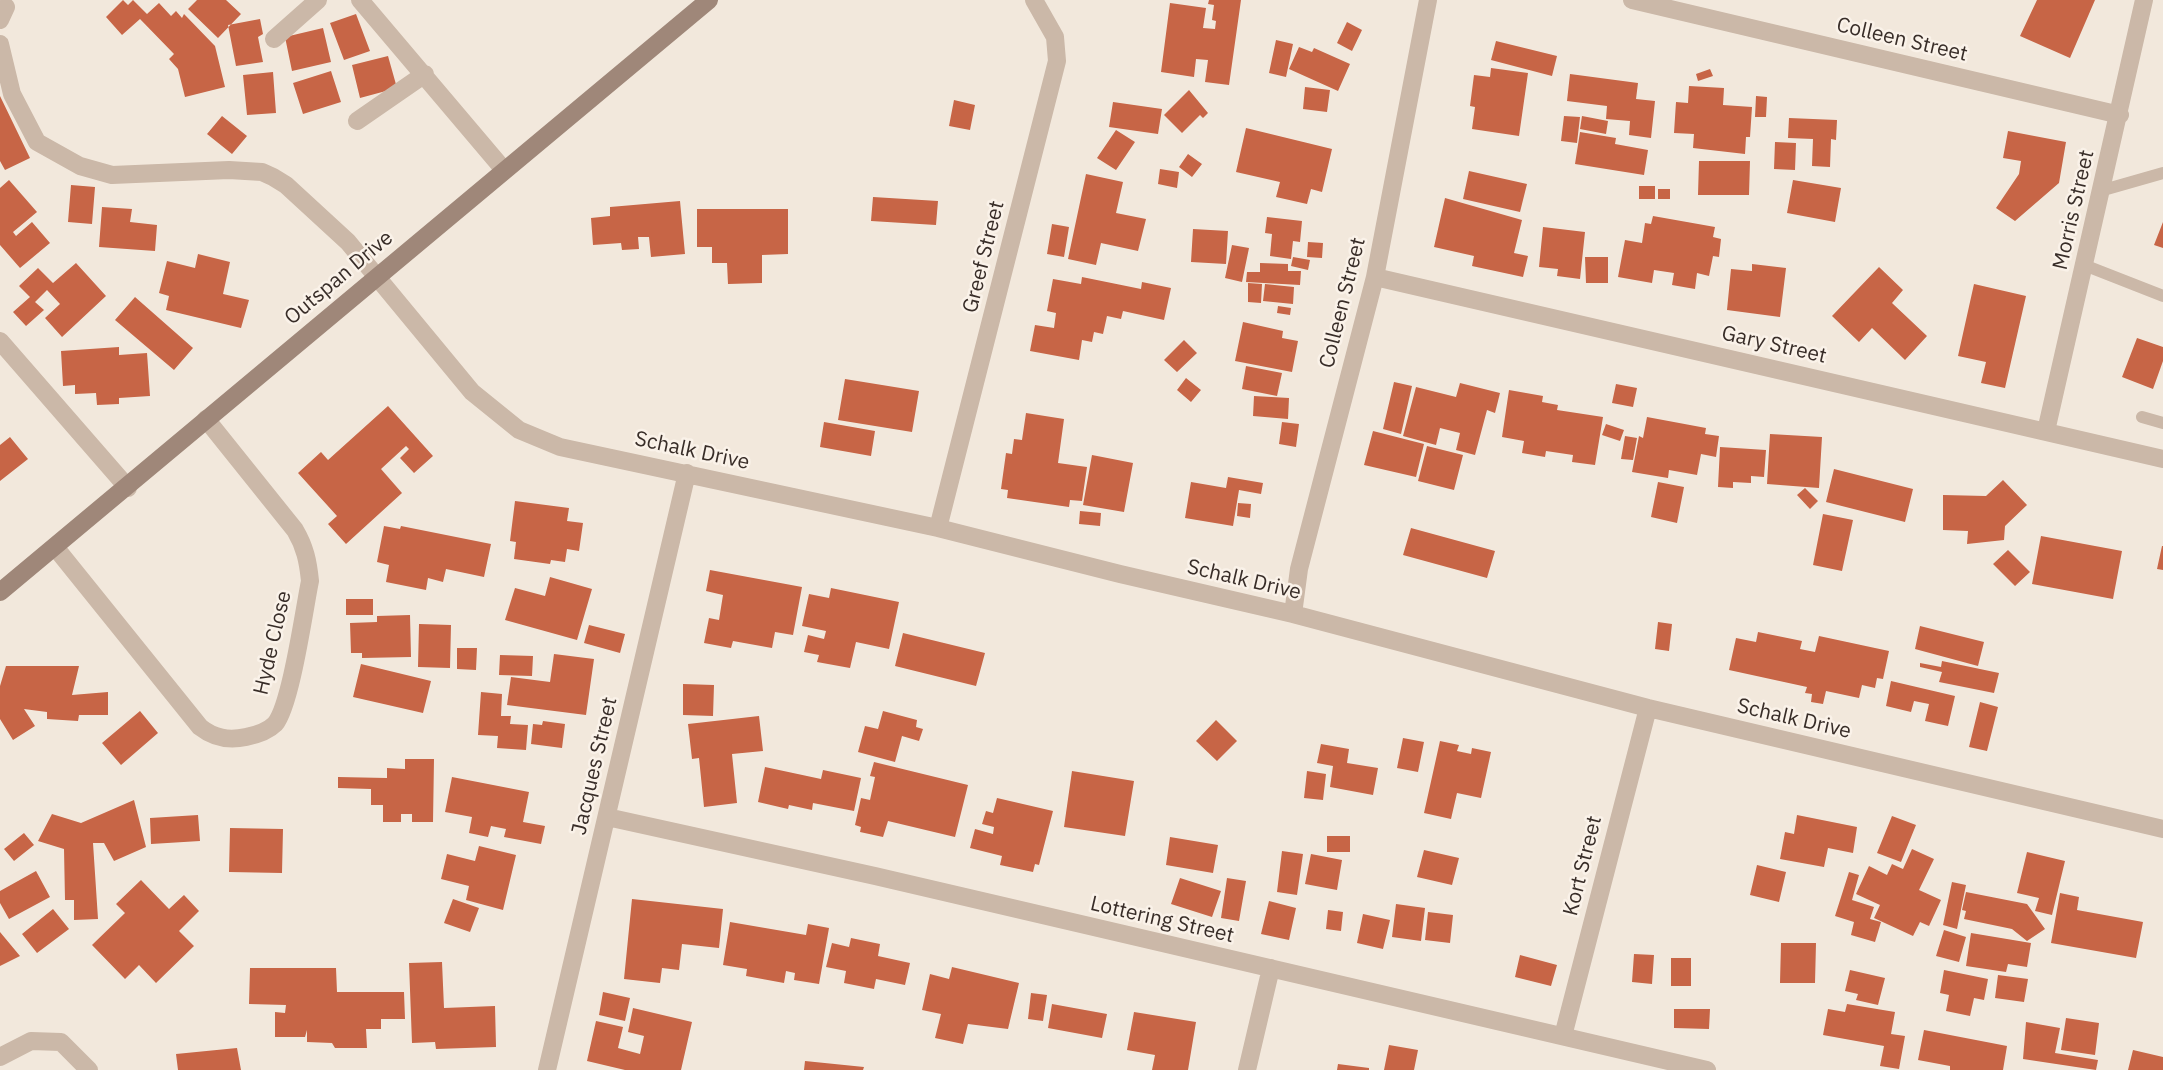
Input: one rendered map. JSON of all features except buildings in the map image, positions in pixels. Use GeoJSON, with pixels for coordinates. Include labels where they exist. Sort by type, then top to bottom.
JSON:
{"type":"FeatureCollection","features":[{"type":"Feature","properties":{"kind":"street"},"geometry":{"type":"LineString","coordinates":[[274,39],[318,0]]}},
{"type":"Feature","properties":{"kind":"street"},"geometry":{"type":"LineString","coordinates":[[360,0],[504,170]]}},
{"type":"Feature","properties":{"kind":"street","name":"Greef Street"},"geometry":{"type":"LineString","coordinates":[[938,528],[1056,61],[1055,37],[1034,0]]}},
{"type":"Feature","properties":{"kind":"street","name":"Colleen Street"},"geometry":{"type":"LineString","coordinates":[[1293,614],[1299,569],[1375,277],[1428,0]]}},
{"type":"Feature","properties":{"kind":"street","name":"Colleen Street"},"geometry":{"type":"LineString","coordinates":[[1632,0],[2120,115]]}},
{"type":"Feature","properties":{"kind":"street","name":"Morris Street"},"geometry":{"type":"LineString","coordinates":[[2046,431],[2144,0]]}},
{"type":"Feature","properties":{"kind":"street","name":"Outspan Drive"},"geometry":{"type":"LineString","coordinates":[[0,592],[128,488],[206,419],[702,2]]}},
{"type":"Feature","properties":{"kind":"street","name":"Schalk Drive"},"geometry":{"type":"LineString","coordinates":[[0,44],[12,94],[37,142],[80,166],[112,174],[262,172],[286,185],[348,242],[453,373],[519,430],[560,447],[938,528],[1120,575],[1293,614],[1648,708],[2163,829]]}},
{"type":"Feature","properties":{"kind":"street"},"geometry":{"type":"LineString","coordinates":[[357,121],[425,74]]}},
{"type":"Feature","properties":{"kind":"street","name":"Gary Street"},"geometry":{"type":"LineString","coordinates":[[1375,277],[2163,459]]}},
{"type":"Feature","properties":{"kind":"street"},"geometry":{"type":"LineString","coordinates":[[0,341],[128,488]]}},
{"type":"Feature","properties":{"kind":"street","name":"Hyde Close"},"geometry":{"type":"LineString","coordinates":[[55,547],[200,727],[219,738],[236,740],[266,730],[275,723],[287,690],[310,581],[309,563],[305,547],[295,530],[206,419]]}},
{"type":"Feature","properties":{"kind":"street","name":"Jacques Street"},"geometry":{"type":"LineString","coordinates":[[547,1070],[687,473]]}},
{"type":"Feature","properties":{"kind":"street","name":"Kort Street"},"geometry":{"type":"LineString","coordinates":[[1563,1036],[1648,708]]}},
{"type":"Feature","properties":{"kind":"street","name":"Lottering Street"},"geometry":{"type":"LineString","coordinates":[[607,817],[1707,1070]]}},
{"type":"Feature","properties":{"kind":"street"},"geometry":{"type":"LineString","coordinates":[[1247,1070],[1272,968]]}},
{"type":"Feature","properties":{"kind":"street"},"geometry":{"type":"LineString","coordinates":[[0,1057],[31,1041],[61,1042],[89,1070]]}},
{"type":"Feature","properties":{"kind":"lane"},"geometry":{"type":"LineString","coordinates":[[2101,191],[2163,173]]}},
{"type":"Feature","properties":{"kind":"lane"},"geometry":{"type":"LineString","coordinates":[[2084,265],[2163,296]]}},
{"type":"Feature","properties":{"kind":"lane"},"geometry":{"type":"LineString","coordinates":[[2142,417],[2163,423]]}}]}
